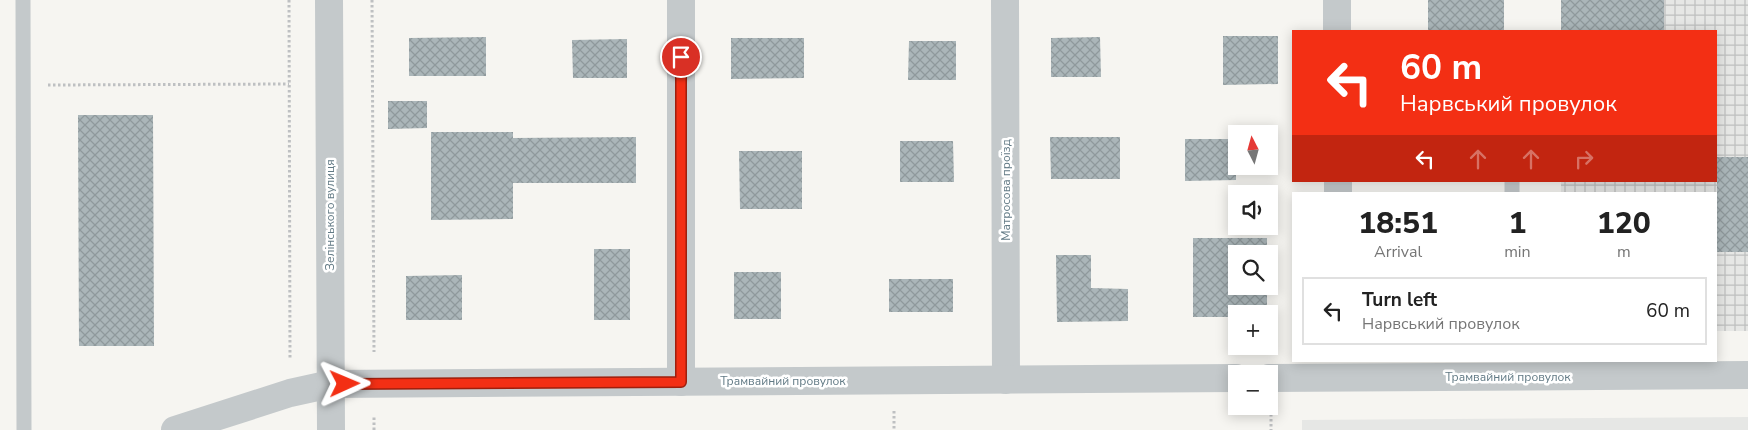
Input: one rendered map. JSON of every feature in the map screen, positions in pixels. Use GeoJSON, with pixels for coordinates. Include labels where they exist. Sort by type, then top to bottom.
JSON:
{"type":"FeatureCollection","features":[{"type":"Feature","properties":{"kind":"street","name":"Зелінського вулиця"},"geometry":{"type":"LineString","coordinates":[[329,0],[331,430]]}},
{"type":"Feature","properties":{"kind":"street"},"geometry":{"type":"LineString","coordinates":[[681,0],[681,382]]}},
{"type":"Feature","properties":{"kind":"street","name":"Матросова проїзд"},"geometry":{"type":"LineString","coordinates":[[1005,0],[1006,380]]}},
{"type":"Feature","properties":{"kind":"street"},"geometry":{"type":"LineString","coordinates":[[1337,0],[1337,30]]}},
{"type":"Feature","properties":{"kind":"street","name":"Трамвайний провулок"},"geometry":{"type":"LineString","coordinates":[[1278,377],[1339,370],[1711,368],[1748,375]]}},
{"type":"Feature","properties":{"kind":"street","name":"Трамвайний провулок"},"geometry":{"type":"LineString","coordinates":[[176,430],[290,393],[331,384],[1228,378]]}},
{"type":"Feature","properties":{"kind":"lane"},"geometry":{"type":"LineString","coordinates":[[23,0],[24,430]]}},
{"type":"Feature","properties":{"kind":"path"},"geometry":{"type":"LineString","coordinates":[[289,0],[290,393]]}},
{"type":"Feature","properties":{"kind":"path"},"geometry":{"type":"LineString","coordinates":[[372,0],[374,430]]}},
{"type":"Feature","properties":{"kind":"path"},"geometry":{"type":"LineString","coordinates":[[23,85],[289,84]]}},
{"type":"Feature","properties":{"kind":"shaded area"},"geometry":{"type":"Polygon","coordinates":[[[1561,0],[1748,0],[1748,331],[1717,331],[1717,192],[1561,192],[1561,182],[1717,182],[1717,30],[1561,30],[1561,0]]]}},
{"type":"Feature","properties":{"kind":"shaded area"},"geometry":{"type":"Polygon","coordinates":[[[1748,417],[1748,430],[1302,430],[1302,420],[1748,417]]]}},
{"type":"Feature","properties":{"kind":"building"},"geometry":{"type":"Polygon","coordinates":[[[1428,0],[1504,0],[1504,30],[1428,30],[1428,0]]]}},
{"type":"Feature","properties":{"kind":"building"},"geometry":{"type":"Polygon","coordinates":[[[1561,0],[1664,0],[1664,30],[1561,30],[1561,0]]]}},
{"type":"Feature","properties":{"kind":"building"},"geometry":{"type":"Polygon","coordinates":[[[1223,36],[1278,36],[1278,84],[1223,85],[1223,36]]]}},
{"type":"Feature","properties":{"kind":"building"},"geometry":{"type":"Polygon","coordinates":[[[486,37],[486,76],[409,76],[409,38],[486,37]]]}},
{"type":"Feature","properties":{"kind":"building"},"geometry":{"type":"Polygon","coordinates":[[[1100,37],[1101,77],[1051,77],[1051,38],[1100,37]]]}},
{"type":"Feature","properties":{"kind":"building"},"geometry":{"type":"Polygon","coordinates":[[[731,38],[804,38],[804,78],[731,79],[731,38]]]}},
{"type":"Feature","properties":{"kind":"building"},"geometry":{"type":"Polygon","coordinates":[[[627,39],[627,78],[573,78],[572,40],[627,39]]]}},
{"type":"Feature","properties":{"kind":"building"},"geometry":{"type":"Polygon","coordinates":[[[909,41],[956,41],[956,80],[908,80],[909,41]]]}},
{"type":"Feature","properties":{"kind":"building"},"geometry":{"type":"Polygon","coordinates":[[[388,101],[427,101],[427,128],[388,129],[388,101]]]}},
{"type":"Feature","properties":{"kind":"building"},"geometry":{"type":"Polygon","coordinates":[[[78,115],[153,115],[154,346],[79,346],[78,115]]]}},
{"type":"Feature","properties":{"kind":"building"},"geometry":{"type":"Polygon","coordinates":[[[431,132],[513,132],[513,138],[636,137],[636,183],[513,183],[513,219],[431,220],[431,132]]]}},
{"type":"Feature","properties":{"kind":"building"},"geometry":{"type":"Polygon","coordinates":[[[1050,137],[1120,137],[1120,179],[1051,179],[1050,137]]]}},
{"type":"Feature","properties":{"kind":"building"},"geometry":{"type":"Polygon","coordinates":[[[1185,139],[1228,139],[1228,175],[1236,175],[1236,180],[1185,181],[1185,139]]]}},
{"type":"Feature","properties":{"kind":"building"},"geometry":{"type":"Polygon","coordinates":[[[900,141],[953,141],[954,182],[900,182],[900,141]]]}},
{"type":"Feature","properties":{"kind":"building"},"geometry":{"type":"Polygon","coordinates":[[[739,151],[802,151],[802,209],[740,209],[739,151]]]}},
{"type":"Feature","properties":{"kind":"building"},"geometry":{"type":"Polygon","coordinates":[[[1717,157],[1748,157],[1748,252],[1717,252],[1717,157]]]}},
{"type":"Feature","properties":{"kind":"building"},"geometry":{"type":"Polygon","coordinates":[[[1193,238],[1267,238],[1267,245],[1228,245],[1228,295],[1267,295],[1267,305],[1228,305],[1228,317],[1193,317],[1193,238]]]}},
{"type":"Feature","properties":{"kind":"building"},"geometry":{"type":"Polygon","coordinates":[[[594,249],[630,249],[630,320],[594,320],[594,249]]]}},
{"type":"Feature","properties":{"kind":"building"},"geometry":{"type":"Polygon","coordinates":[[[1056,255],[1091,255],[1091,288],[1128,289],[1128,321],[1057,322],[1056,255]]]}},
{"type":"Feature","properties":{"kind":"building"},"geometry":{"type":"Polygon","coordinates":[[[734,272],[781,272],[781,319],[734,319],[734,272]]]}},
{"type":"Feature","properties":{"kind":"building"},"geometry":{"type":"Polygon","coordinates":[[[462,275],[462,320],[406,320],[406,276],[462,275]]]}},
{"type":"Feature","properties":{"kind":"building"},"geometry":{"type":"Polygon","coordinates":[[[889,279],[953,279],[953,312],[889,312],[889,279]]]}},
{"type":"Feature","properties":{"kind":"route"},"geometry":{"type":"LineString","coordinates":[[345,384],[681,382],[681,57]]}}]}
